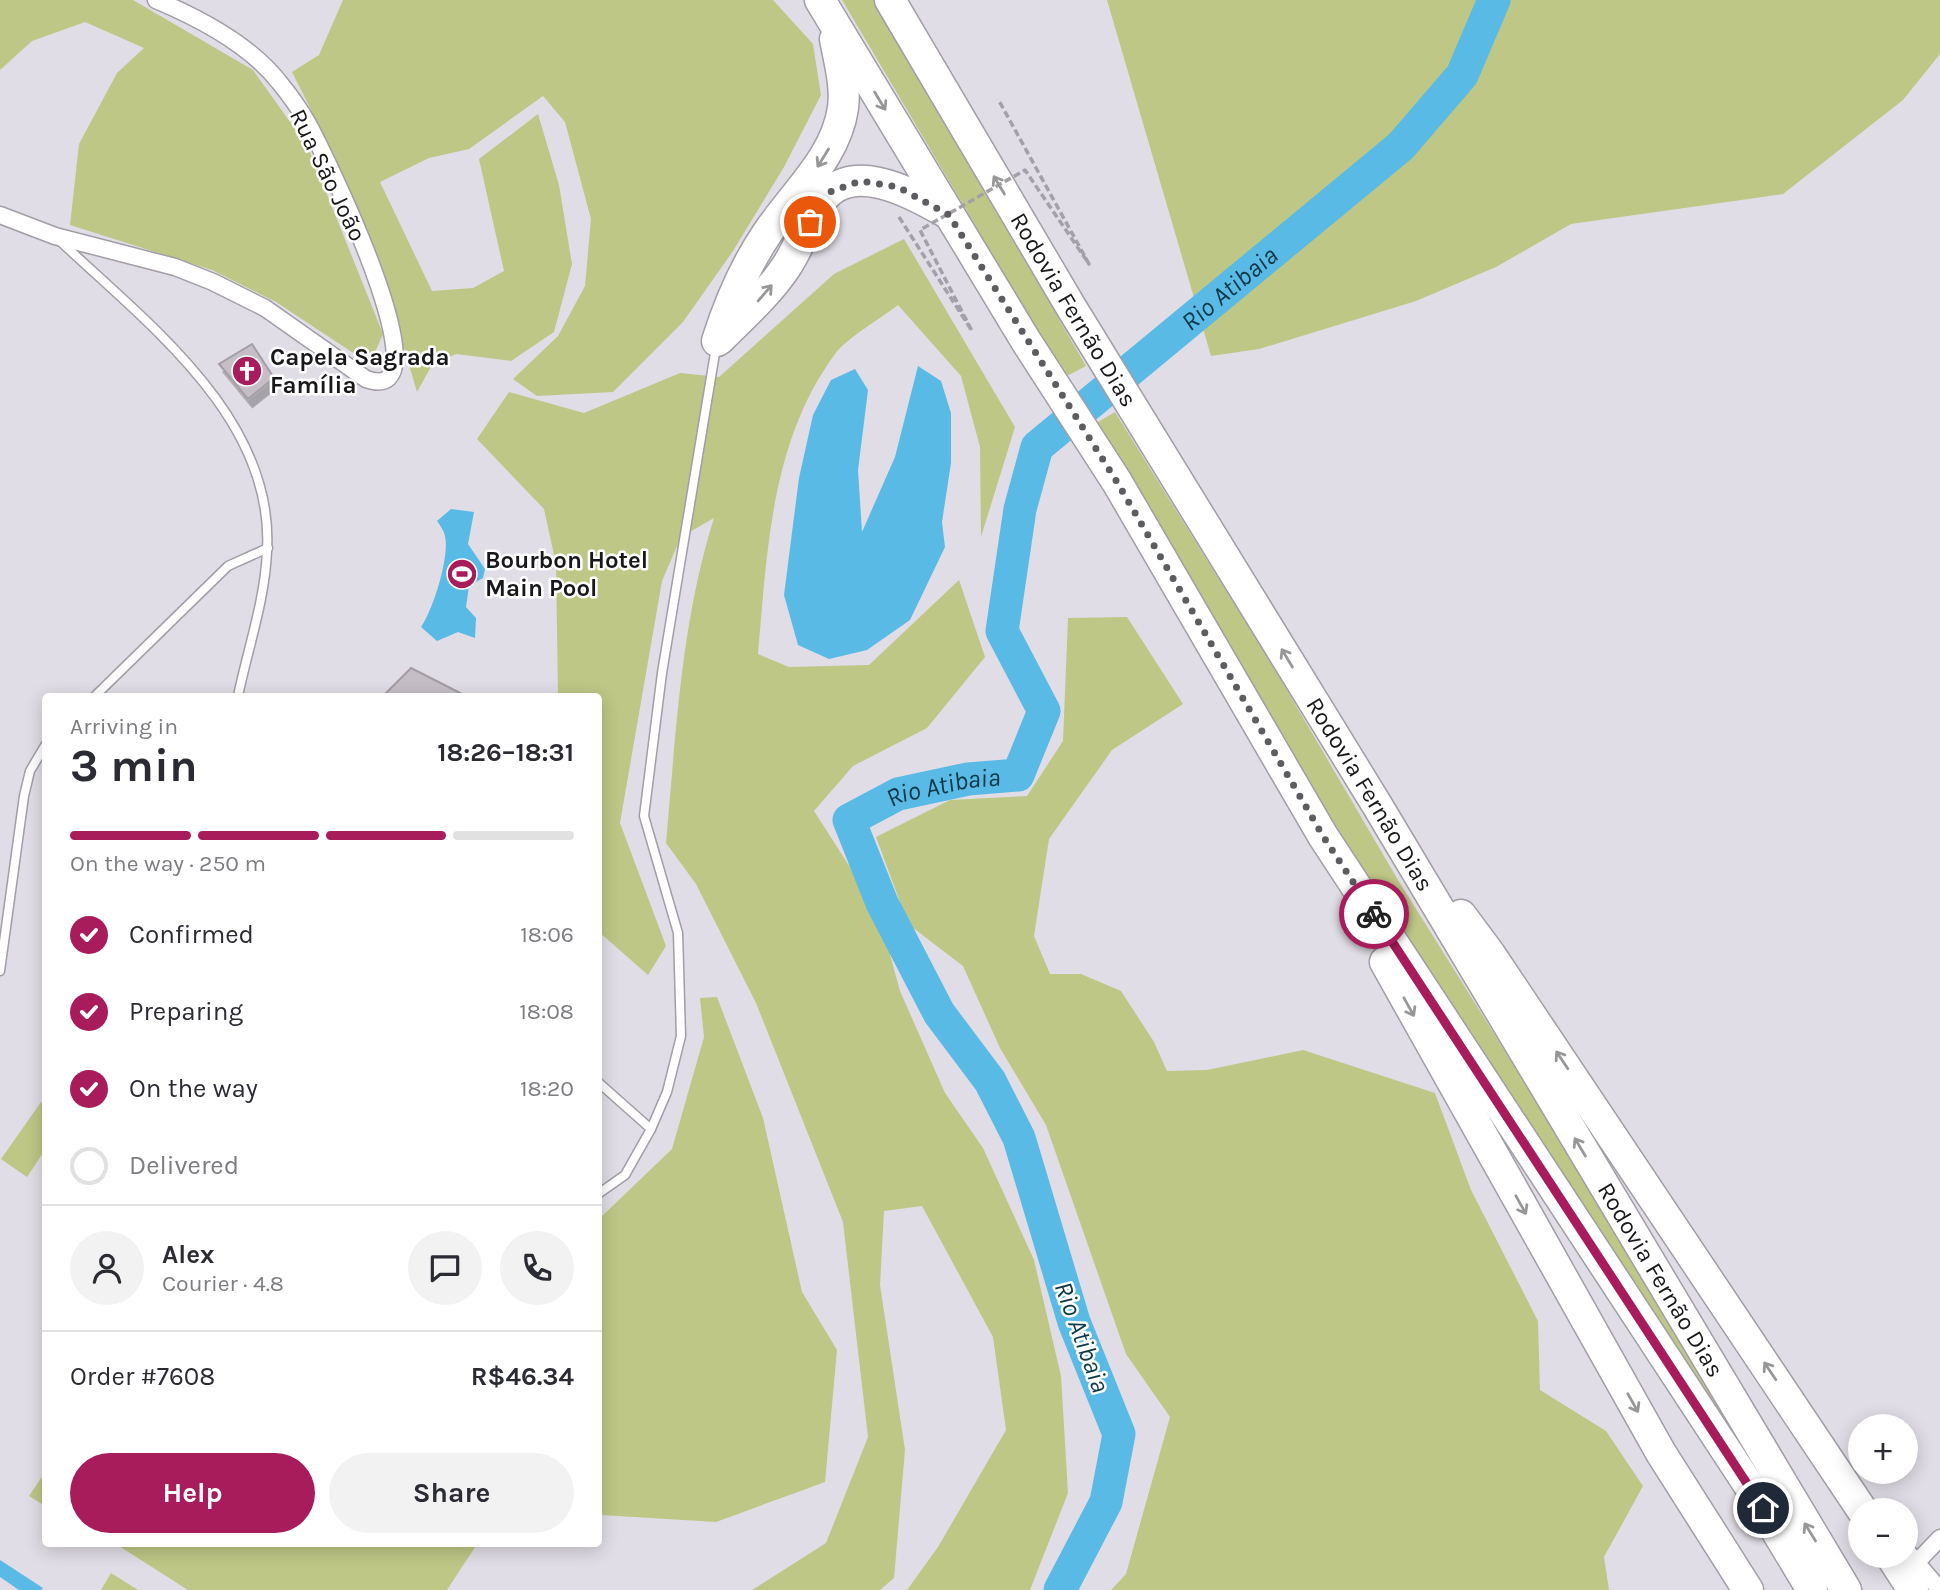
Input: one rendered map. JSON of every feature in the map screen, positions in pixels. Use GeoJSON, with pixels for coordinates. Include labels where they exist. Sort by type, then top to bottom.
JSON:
{"type":"FeatureCollection","features":[{"type":"Feature","properties":{"kind":"highway","name":"Rodovia Fernão Dias"},"geometry":{"type":"LineString","coordinates":[[890,0],[1071,307],[1377,805],[1846,1590]]}},
{"type":"Feature","properties":{"kind":"highway","name":"Rodovia Fernão Dias"},"geometry":{"type":"LineString","coordinates":[[826,11],[1026,341],[1117,482],[1323,836],[1750,1487],[1812,1590]]}},
{"type":"Feature","properties":{"kind":"highway"},"geometry":{"type":"LineString","coordinates":[[717,341],[728,306],[744,271],[836,136],[843,107],[842,78],[826,11]]}},
{"type":"Feature","properties":{"kind":"highway"},"geometry":{"type":"LineString","coordinates":[[717,341],[765,294],[786,267],[819,203],[830,192],[860,181],[877,182],[898,187],[949,215]]}},
{"type":"Feature","properties":{"kind":"highway"},"geometry":{"type":"LineString","coordinates":[[1377,805],[1490,954],[1853,1498]]}},
{"type":"Feature","properties":{"kind":"highway"},"geometry":{"type":"LineString","coordinates":[[1323,836],[1399,989],[1661,1453],[1748,1590]]}},
{"type":"Feature","properties":{"kind":"street","name":"Rua São João"},"geometry":{"type":"LineString","coordinates":[[55,236],[175,267],[213,282],[265,308],[366,379],[376,382],[391,374],[396,352],[385,299],[306,121],[279,82],[254,56],[156,0]]}},
{"type":"Feature","properties":{"kind":"street"},"geometry":{"type":"LineString","coordinates":[[0,215],[55,236]]}},
{"type":"Feature","properties":{"kind":"street"},"geometry":{"type":"LineString","coordinates":[[1791,1403],[1866,1498]]}},
{"type":"Feature","properties":{"kind":"street"},"geometry":{"type":"LineString","coordinates":[[1918,1558],[1938,1545]]}},
{"type":"Feature","properties":{"kind":"street"},"geometry":{"type":"LineString","coordinates":[[1910,1568],[1940,1590]]}},
{"type":"Feature","properties":{"kind":"lane"},"geometry":{"type":"LineString","coordinates":[[55,236],[182,357],[211,394],[246,449],[261,492],[268,548],[263,590],[240,693]]}},
{"type":"Feature","properties":{"kind":"lane"},"geometry":{"type":"LineString","coordinates":[[602,1191],[625,1175],[651,1129],[667,1092],[681,1036],[678,933],[644,816],[662,673],[717,341]]}},
{"type":"Feature","properties":{"kind":"lane"},"geometry":{"type":"LineString","coordinates":[[98,693],[228,566],[268,548]]}},
{"type":"Feature","properties":{"kind":"lane"},"geometry":{"type":"LineString","coordinates":[[0,971],[24,796],[30,771],[42,751]]}},
{"type":"Feature","properties":{"kind":"lane"},"geometry":{"type":"LineString","coordinates":[[602,1086],[651,1129]]}},
{"type":"Feature","properties":{"kind":"path"},"geometry":{"type":"LineString","coordinates":[[900,217],[971,331],[920,230],[1025,170],[1089,264],[999,99]]}},
{"type":"Feature","properties":{"kind":"green space"},"geometry":{"type":"Polygon","coordinates":[[[0,0],[133,0],[253,70],[308,147],[383,334],[370,364],[276,302],[212,270],[70,225],[79,144],[117,73],[144,48],[85,22],[32,41],[0,70],[0,0]]]}},
{"type":"Feature","properties":{"kind":"green space"},"geometry":{"type":"Polygon","coordinates":[[[343,0],[773,0],[813,44],[821,95],[784,167],[733,251],[683,322],[613,392],[537,396],[513,379],[558,336],[585,286],[591,219],[565,122],[543,96],[469,149],[429,158],[380,182],[432,291],[473,288],[504,271],[479,159],[538,114],[559,185],[572,264],[554,332],[511,361],[456,354],[432,365],[417,392],[363,229],[330,150],[292,72],[319,55],[343,0]]]}},
{"type":"Feature","properties":{"kind":"green space"},"geometry":{"type":"Polygon","coordinates":[[[842,0],[875,0],[1086,366],[1065,377],[842,0]]]}},
{"type":"Feature","properties":{"kind":"green space"},"geometry":{"type":"Polygon","coordinates":[[[1107,0],[1940,0],[1940,54],[1903,100],[1783,194],[1571,224],[1496,267],[1416,301],[1259,349],[1211,356],[1107,0]]]}},
{"type":"Feature","properties":{"kind":"green space"},"geometry":{"type":"Polygon","coordinates":[[[904,239],[1015,427],[981,537],[980,447],[961,376],[898,305],[841,348],[814,388],[797,423],[785,460],[769,537],[758,654],[789,667],[869,665],[959,580],[985,657],[927,728],[853,766],[814,811],[878,911],[900,991],[945,1093],[983,1148],[1034,1260],[1061,1376],[1068,1493],[1030,1590],[907,1590],[938,1547],[1006,1430],[993,1337],[922,1206],[884,1211],[880,1285],[905,1450],[894,1578],[880,1590],[752,1590],[826,1543],[868,1437],[843,1222],[756,1003],[696,884],[666,843],[687,638],[703,557],[714,518],[681,537],[662,581],[620,823],[666,946],[648,975],[602,935],[602,693],[558,693],[556,564],[544,509],[477,439],[509,392],[584,413],[680,373],[719,377],[834,274],[904,239]]]}},
{"type":"Feature","properties":{"kind":"green space"},"geometry":{"type":"Polygon","coordinates":[[[1115,412],[1274,668],[1398,880],[1545,1115],[1771,1494],[1376,898],[1093,425],[1115,412]]]}},
{"type":"Feature","properties":{"kind":"green space"},"geometry":{"type":"Polygon","coordinates":[[[1127,617],[1183,704],[1112,750],[1049,839],[1034,936],[1050,974],[1081,974],[1121,991],[1154,1042],[1167,1071],[1207,1070],[1303,1050],[1435,1093],[1471,1190],[1538,1321],[1540,1390],[1606,1431],[1643,1486],[1604,1557],[1609,1590],[1111,1590],[1126,1574],[1170,1417],[1126,1354],[1046,1125],[1000,1048],[963,966],[908,924],[876,837],[950,800],[1027,796],[1063,741],[1068,618],[1127,617]]]}},
{"type":"Feature","properties":{"kind":"green space"},"geometry":{"type":"Polygon","coordinates":[[[717,997],[763,1118],[802,1292],[837,1350],[825,1482],[716,1522],[602,1515],[602,1216],[672,1149],[704,1037],[700,998],[717,997]]]}},
{"type":"Feature","properties":{"kind":"green space"},"geometry":{"type":"Polygon","coordinates":[[[41,1102],[42,1154],[27,1177],[1,1159],[41,1102]]]}},
{"type":"Feature","properties":{"kind":"green space"},"geometry":{"type":"Polygon","coordinates":[[[42,1476],[42,1504],[29,1496],[42,1476]]]}},
{"type":"Feature","properties":{"kind":"green space"},"geometry":{"type":"Polygon","coordinates":[[[121,1547],[475,1547],[447,1590],[188,1590],[121,1547]]]}},
{"type":"Feature","properties":{"kind":"green space"},"geometry":{"type":"Polygon","coordinates":[[[111,1573],[138,1590],[101,1590],[111,1573]]]}},
{"type":"Feature","properties":{"kind":"water"},"geometry":{"type":"Polygon","coordinates":[[[918,366],[941,381],[951,413],[951,463],[942,522],[945,547],[910,620],[867,650],[829,659],[798,645],[784,595],[799,478],[813,415],[831,380],[855,369],[868,390],[858,470],[862,532],[895,457],[918,366]]]}},
{"type":"Feature","properties":{"kind":"water","name":"Bourbon Hotel Main Pool"},"geometry":{"type":"Polygon","coordinates":[[[451,509],[474,512],[468,544],[485,569],[483,578],[469,586],[466,607],[476,618],[475,638],[458,632],[437,641],[421,627],[435,596],[445,556],[445,536],[437,521],[451,509]]]}},
{"type":"Feature","properties":{"kind":"water"},"geometry":{"type":"Polygon","coordinates":[[[0,1560],[43,1588],[19,1590],[0,1577],[0,1560]]]}},
{"type":"Feature","properties":{"kind":"building","name":"Capela Sagrada Família"},"geometry":{"type":"Polygon","coordinates":[[[252,344],[274,378],[248,399],[219,364],[252,344]]]}},
{"type":"Feature","properties":{"kind":"building"},"geometry":{"type":"Polygon","coordinates":[[[411,668],[460,693],[386,693],[411,668]]]}},
{"type":"Feature","properties":{"kind":"waterway","name":"Rio Atibaia"},"geometry":{"type":"LineString","coordinates":[[1060,1590],[1106,1502],[1119,1434],[1074,1322],[1019,1138],[990,1081],[939,1013],[882,903],[849,820],[898,794],[968,779],[1018,775],[1044,711],[1002,631],[1020,509],[1037,447],[1401,146],[1462,75],[1494,0]]}},
{"type":"Feature","properties":{"kind":"way so far"},"geometry":{"type":"LineString","coordinates":[[810,222],[819,203],[830,192],[860,181],[898,187],[949,215],[1117,482],[1323,836],[1374,914]]}},
{"type":"Feature","properties":{"kind":"place","name":"Capela Sagrada Família"},"geometry":{"type":"Point","coordinates":[247,371]}},
{"type":"Feature","properties":{"kind":"place","name":"Bourbon Hotel Main Pool"},"geometry":{"type":"Point","coordinates":[462,574]}},
{"type":"Feature","properties":{"kind":"route"},"geometry":{"type":"LineString","coordinates":[[1374,914],[1763,1508]]}}]}
